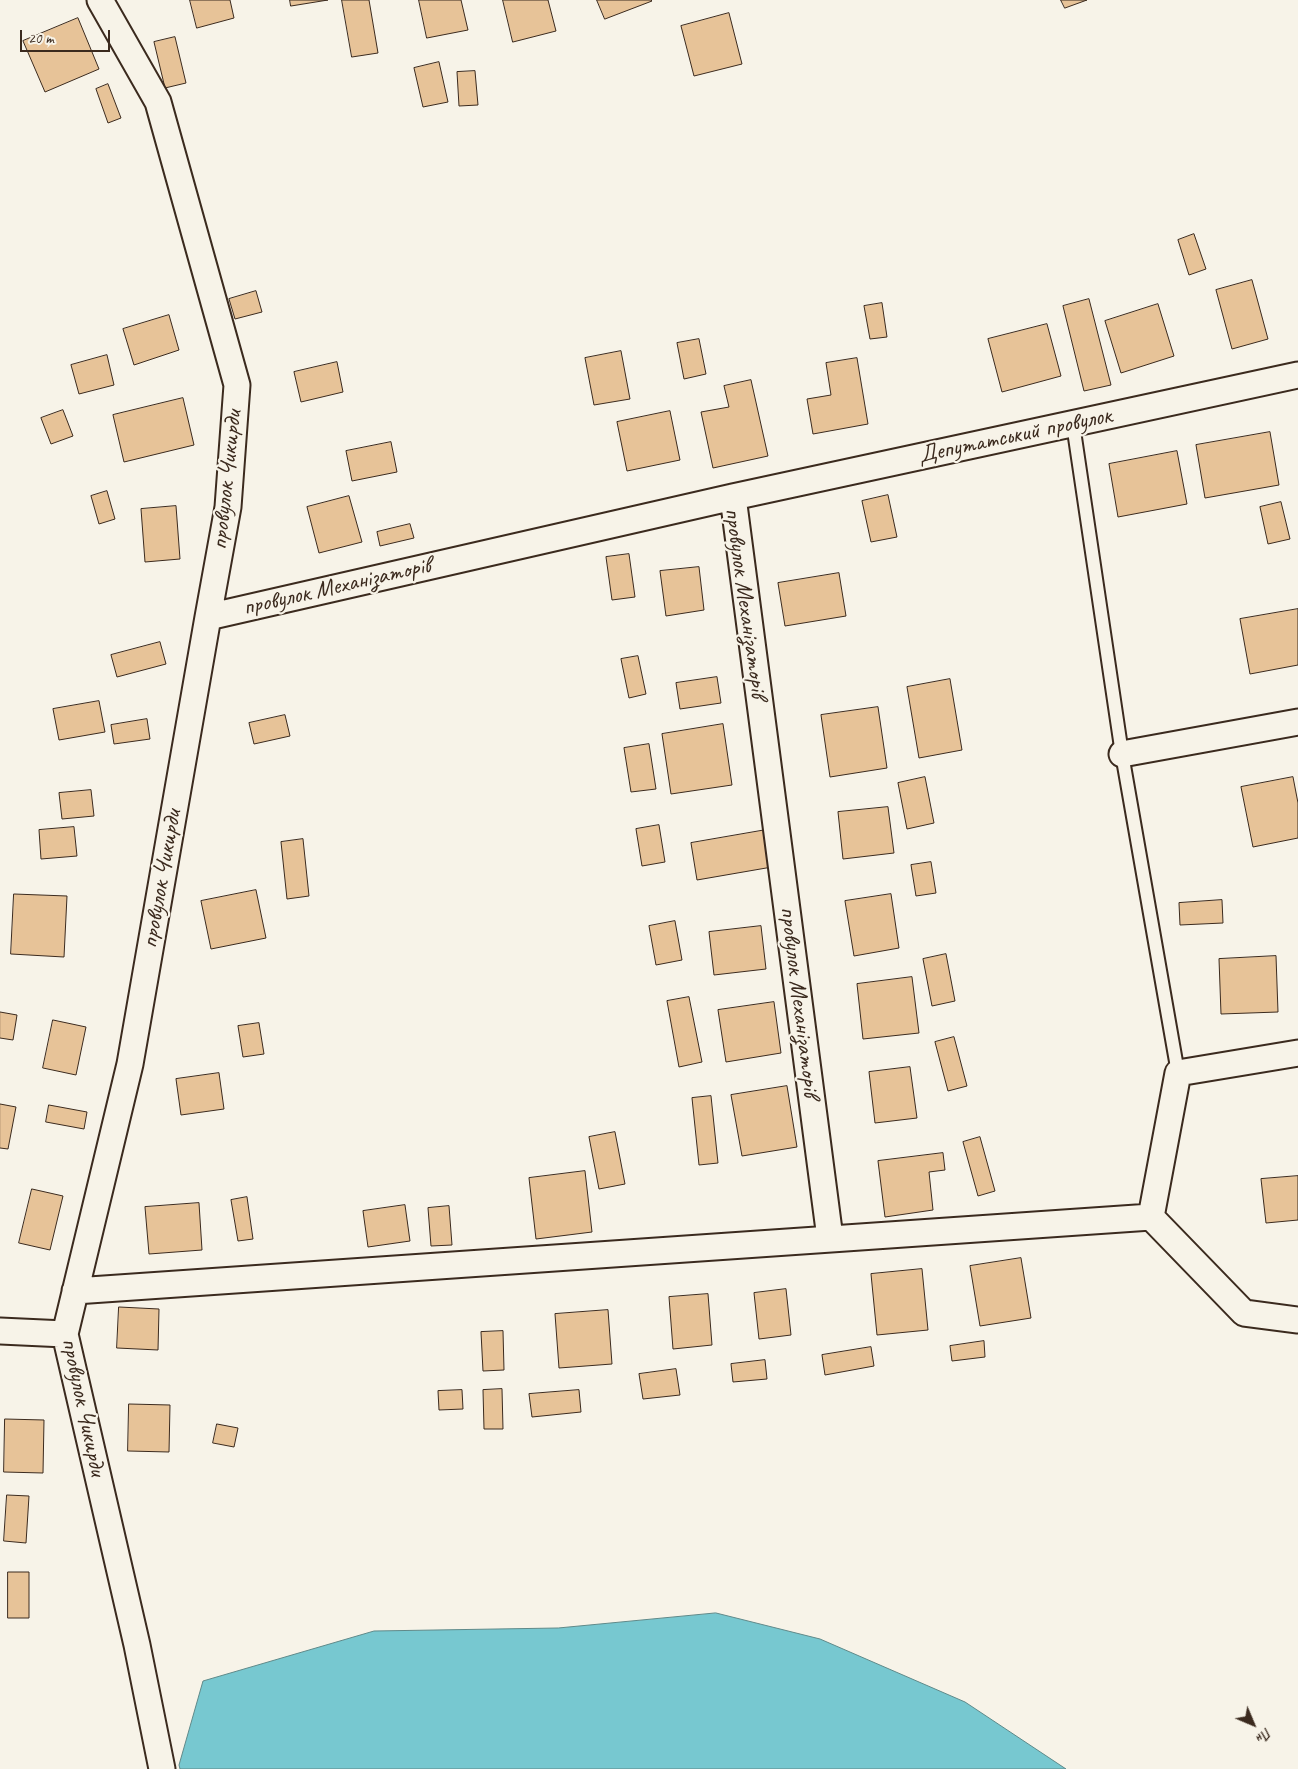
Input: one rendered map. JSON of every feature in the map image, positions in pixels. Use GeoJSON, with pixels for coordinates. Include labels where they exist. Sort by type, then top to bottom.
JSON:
{"type":"FeatureCollection","features":[{"type":"Feature","properties":{"kind":"street","name":"провулок Чикирди"},"geometry":{"type":"LineString","coordinates":[[100,0],[158,102],[237,385],[228,507],[130,1064],[65,1334],[137,1645],[162,1769]]}},
{"type":"Feature","properties":{"kind":"street","name":"Депутатський провулок"},"geometry":{"type":"LineString","coordinates":[[733,497],[1298,375]]}},
{"type":"Feature","properties":{"kind":"street","name":"провулок Механізаторів"},"geometry":{"type":"LineString","coordinates":[[208,617],[733,497],[830,1238]]}},
{"type":"Feature","properties":{"kind":"street"},"geometry":{"type":"LineString","coordinates":[[1122,754],[1298,722]]}},
{"type":"Feature","properties":{"kind":"street"},"geometry":{"type":"LineString","coordinates":[[1151,1217],[1178,1073],[1298,1053]]}},
{"type":"Feature","properties":{"kind":"street"},"geometry":{"type":"LineString","coordinates":[[75,1291],[1151,1217],[1244,1313],[1298,1320]]}},
{"type":"Feature","properties":{"kind":"street"},"geometry":{"type":"LineString","coordinates":[[0,1331],[65,1334]]}},
{"type":"Feature","properties":{"kind":"lane"},"geometry":{"type":"LineString","coordinates":[[1073,424],[1122,754],[1178,1073]]}},
{"type":"Feature","properties":{"kind":"water"},"geometry":{"type":"Polygon","coordinates":[[[716,1613],[820,1639],[965,1702],[1066,1769],[180,1769],[179,1765],[203,1681],[374,1631],[558,1628],[716,1613]]]}},
{"type":"Feature","properties":{"kind":"building"},"geometry":{"type":"Polygon","coordinates":[[[190,0],[230,0],[234,18],[197,28],[190,0]]]}},
{"type":"Feature","properties":{"kind":"building"},"geometry":{"type":"Polygon","coordinates":[[[290,0],[328,0],[291,6],[290,0]]]}},
{"type":"Feature","properties":{"kind":"building"},"geometry":{"type":"Polygon","coordinates":[[[342,0],[369,0],[378,53],[352,57],[342,0]]]}},
{"type":"Feature","properties":{"kind":"building"},"geometry":{"type":"Polygon","coordinates":[[[419,0],[461,0],[468,30],[427,38],[419,0]]]}},
{"type":"Feature","properties":{"kind":"building"},"geometry":{"type":"Polygon","coordinates":[[[503,0],[548,0],[556,31],[513,42],[503,0]]]}},
{"type":"Feature","properties":{"kind":"building"},"geometry":{"type":"Polygon","coordinates":[[[597,0],[651,0],[652,1],[605,19],[597,0]]]}},
{"type":"Feature","properties":{"kind":"building"},"geometry":{"type":"Polygon","coordinates":[[[1061,0],[1087,0],[1065,8],[1061,0]]]}},
{"type":"Feature","properties":{"kind":"building"},"geometry":{"type":"Polygon","coordinates":[[[729,13],[742,64],[694,76],[681,26],[729,13]]]}},
{"type":"Feature","properties":{"kind":"building"},"geometry":{"type":"Polygon","coordinates":[[[78,18],[99,69],[45,92],[23,41],[78,18]]]}},
{"type":"Feature","properties":{"kind":"building"},"geometry":{"type":"Polygon","coordinates":[[[175,37],[186,83],[165,88],[154,42],[175,37]]]}},
{"type":"Feature","properties":{"kind":"building"},"geometry":{"type":"Polygon","coordinates":[[[439,62],[448,102],[423,107],[414,68],[439,62]]]}},
{"type":"Feature","properties":{"kind":"building"},"geometry":{"type":"Polygon","coordinates":[[[475,71],[478,105],[459,106],[457,72],[475,71]]]}},
{"type":"Feature","properties":{"kind":"building"},"geometry":{"type":"Polygon","coordinates":[[[108,84],[121,118],[108,123],[96,89],[108,84]]]}},
{"type":"Feature","properties":{"kind":"building"},"geometry":{"type":"Polygon","coordinates":[[[1194,234],[1206,269],[1189,275],[1178,240],[1194,234]]]}},
{"type":"Feature","properties":{"kind":"building"},"geometry":{"type":"Polygon","coordinates":[[[1252,280],[1268,339],[1232,349],[1216,290],[1252,280]]]}},
{"type":"Feature","properties":{"kind":"building"},"geometry":{"type":"Polygon","coordinates":[[[256,291],[262,312],[235,319],[229,299],[256,291]]]}},
{"type":"Feature","properties":{"kind":"building"},"geometry":{"type":"Polygon","coordinates":[[[1089,299],[1111,385],[1084,391],[1063,306],[1089,299]]]}},
{"type":"Feature","properties":{"kind":"building"},"geometry":{"type":"Polygon","coordinates":[[[882,303],[887,337],[870,339],[864,306],[882,303]]]}},
{"type":"Feature","properties":{"kind":"building"},"geometry":{"type":"Polygon","coordinates":[[[1158,304],[1174,356],[1121,373],[1105,321],[1158,304]]]}},
{"type":"Feature","properties":{"kind":"building"},"geometry":{"type":"Polygon","coordinates":[[[169,315],[179,350],[134,365],[123,329],[169,315]]]}},
{"type":"Feature","properties":{"kind":"building"},"geometry":{"type":"Polygon","coordinates":[[[1047,324],[1061,376],[1002,392],[988,339],[1047,324]]]}},
{"type":"Feature","properties":{"kind":"building"},"geometry":{"type":"Polygon","coordinates":[[[699,339],[706,374],[684,379],[677,343],[699,339]]]}},
{"type":"Feature","properties":{"kind":"building"},"geometry":{"type":"Polygon","coordinates":[[[621,351],[630,399],[594,405],[585,358],[621,351]]]}},
{"type":"Feature","properties":{"kind":"building"},"geometry":{"type":"Polygon","coordinates":[[[107,355],[114,385],[79,394],[71,365],[107,355]]]}},
{"type":"Feature","properties":{"kind":"building"},"geometry":{"type":"Polygon","coordinates":[[[857,358],[868,424],[813,434],[807,399],[831,395],[826,363],[857,358]]]}},
{"type":"Feature","properties":{"kind":"building"},"geometry":{"type":"Polygon","coordinates":[[[337,362],[343,392],[301,402],[294,372],[337,362]]]}},
{"type":"Feature","properties":{"kind":"building"},"geometry":{"type":"Polygon","coordinates":[[[751,380],[768,456],[713,468],[701,412],[729,407],[724,386],[751,380]]]}},
{"type":"Feature","properties":{"kind":"building"},"geometry":{"type":"Polygon","coordinates":[[[183,398],[194,445],[124,462],[113,415],[183,398]]]}},
{"type":"Feature","properties":{"kind":"building"},"geometry":{"type":"Polygon","coordinates":[[[63,410],[73,436],[51,444],[41,418],[63,410]]]}},
{"type":"Feature","properties":{"kind":"building"},"geometry":{"type":"Polygon","coordinates":[[[670,411],[680,460],[627,471],[617,422],[670,411]]]}},
{"type":"Feature","properties":{"kind":"building"},"geometry":{"type":"Polygon","coordinates":[[[1270,432],[1279,485],[1205,498],[1196,445],[1270,432]]]}},
{"type":"Feature","properties":{"kind":"building"},"geometry":{"type":"Polygon","coordinates":[[[391,442],[397,472],[352,481],[346,451],[391,442]]]}},
{"type":"Feature","properties":{"kind":"building"},"geometry":{"type":"Polygon","coordinates":[[[1177,451],[1187,504],[1118,517],[1109,464],[1177,451]]]}},
{"type":"Feature","properties":{"kind":"building"},"geometry":{"type":"Polygon","coordinates":[[[107,491],[115,519],[99,524],[91,496],[107,491]]]}},
{"type":"Feature","properties":{"kind":"building"},"geometry":{"type":"Polygon","coordinates":[[[888,495],[897,537],[871,542],[862,501],[888,495]]]}},
{"type":"Feature","properties":{"kind":"building"},"geometry":{"type":"Polygon","coordinates":[[[349,496],[362,542],[319,553],[307,507],[349,496]]]}},
{"type":"Feature","properties":{"kind":"building"},"geometry":{"type":"Polygon","coordinates":[[[1281,502],[1290,539],[1268,544],[1260,507],[1281,502]]]}},
{"type":"Feature","properties":{"kind":"building"},"geometry":{"type":"Polygon","coordinates":[[[176,506],[180,559],[145,562],[141,509],[176,506]]]}},
{"type":"Feature","properties":{"kind":"building"},"geometry":{"type":"Polygon","coordinates":[[[410,524],[414,538],[380,546],[377,532],[410,524]]]}},
{"type":"Feature","properties":{"kind":"building"},"geometry":{"type":"Polygon","coordinates":[[[629,554],[635,597],[612,600],[606,557],[629,554]]]}},
{"type":"Feature","properties":{"kind":"building"},"geometry":{"type":"Polygon","coordinates":[[[699,567],[704,610],[666,616],[660,571],[699,567]]]}},
{"type":"Feature","properties":{"kind":"building"},"geometry":{"type":"Polygon","coordinates":[[[839,573],[846,616],[785,626],[778,583],[839,573]]]}},
{"type":"Feature","properties":{"kind":"building"},"geometry":{"type":"Polygon","coordinates":[[[1298,609],[1298,665],[1250,674],[1240,619],[1298,609]]]}},
{"type":"Feature","properties":{"kind":"building"},"geometry":{"type":"Polygon","coordinates":[[[160,642],[166,664],[117,677],[111,655],[160,642]]]}},
{"type":"Feature","properties":{"kind":"building"},"geometry":{"type":"Polygon","coordinates":[[[638,656],[646,694],[629,698],[621,659],[638,656]]]}},
{"type":"Feature","properties":{"kind":"building"},"geometry":{"type":"Polygon","coordinates":[[[717,677],[721,703],[680,709],[676,683],[717,677]]]}},
{"type":"Feature","properties":{"kind":"building"},"geometry":{"type":"Polygon","coordinates":[[[950,679],[962,750],[919,758],[907,687],[950,679]]]}},
{"type":"Feature","properties":{"kind":"building"},"geometry":{"type":"Polygon","coordinates":[[[99,701],[105,732],[59,740],[53,709],[99,701]]]}},
{"type":"Feature","properties":{"kind":"building"},"geometry":{"type":"Polygon","coordinates":[[[878,707],[887,768],[830,777],[821,715],[878,707]]]}},
{"type":"Feature","properties":{"kind":"building"},"geometry":{"type":"Polygon","coordinates":[[[285,715],[290,736],[254,744],[249,723],[285,715]]]}},
{"type":"Feature","properties":{"kind":"building"},"geometry":{"type":"Polygon","coordinates":[[[147,719],[150,739],[114,744],[111,725],[147,719]]]}},
{"type":"Feature","properties":{"kind":"building"},"geometry":{"type":"Polygon","coordinates":[[[723,724],[732,785],[671,794],[662,734],[723,724]]]}},
{"type":"Feature","properties":{"kind":"building"},"geometry":{"type":"Polygon","coordinates":[[[649,744],[656,789],[631,792],[624,748],[649,744]]]}},
{"type":"Feature","properties":{"kind":"building"},"geometry":{"type":"Polygon","coordinates":[[[925,777],[934,823],[907,829],[898,783],[925,777]]]}},
{"type":"Feature","properties":{"kind":"building"},"geometry":{"type":"Polygon","coordinates":[[[1293,777],[1298,803],[1298,838],[1253,847],[1241,787],[1293,777]]]}},
{"type":"Feature","properties":{"kind":"building"},"geometry":{"type":"Polygon","coordinates":[[[91,790],[94,816],[62,819],[59,793],[91,790]]]}},
{"type":"Feature","properties":{"kind":"building"},"geometry":{"type":"Polygon","coordinates":[[[888,807],[894,853],[843,859],[838,812],[888,807]]]}},
{"type":"Feature","properties":{"kind":"building"},"geometry":{"type":"Polygon","coordinates":[[[659,825],[665,862],[642,866],[636,829],[659,825]]]}},
{"type":"Feature","properties":{"kind":"building"},"geometry":{"type":"Polygon","coordinates":[[[74,827],[77,856],[41,859],[39,830],[74,827]]]}},
{"type":"Feature","properties":{"kind":"building"},"geometry":{"type":"Polygon","coordinates":[[[766,830],[772,867],[697,880],[691,843],[766,830]]]}},
{"type":"Feature","properties":{"kind":"building"},"geometry":{"type":"Polygon","coordinates":[[[303,839],[309,896],[287,899],[281,842],[303,839]]]}},
{"type":"Feature","properties":{"kind":"building"},"geometry":{"type":"Polygon","coordinates":[[[931,862],[936,893],[916,896],[911,865],[931,862]]]}},
{"type":"Feature","properties":{"kind":"building"},"geometry":{"type":"Polygon","coordinates":[[[256,890],[266,938],[211,949],[201,901],[256,890]]]}},
{"type":"Feature","properties":{"kind":"building"},"geometry":{"type":"Polygon","coordinates":[[[14,894],[67,896],[64,957],[11,954],[14,894]]]}},
{"type":"Feature","properties":{"kind":"building"},"geometry":{"type":"Polygon","coordinates":[[[891,894],[899,948],[854,956],[845,901],[891,894]]]}},
{"type":"Feature","properties":{"kind":"building"},"geometry":{"type":"Polygon","coordinates":[[[1222,900],[1223,923],[1180,925],[1179,903],[1222,900]]]}},
{"type":"Feature","properties":{"kind":"building"},"geometry":{"type":"Polygon","coordinates":[[[675,921],[682,960],[656,965],[649,926],[675,921]]]}},
{"type":"Feature","properties":{"kind":"building"},"geometry":{"type":"Polygon","coordinates":[[[761,926],[766,969],[714,975],[709,932],[761,926]]]}},
{"type":"Feature","properties":{"kind":"building"},"geometry":{"type":"Polygon","coordinates":[[[946,954],[955,1001],[932,1006],[923,959],[946,954]]]}},
{"type":"Feature","properties":{"kind":"building"},"geometry":{"type":"Polygon","coordinates":[[[1276,956],[1278,1012],[1221,1014],[1219,959],[1276,956]]]}},
{"type":"Feature","properties":{"kind":"building"},"geometry":{"type":"Polygon","coordinates":[[[912,977],[919,1033],[863,1039],[857,984],[912,977]]]}},
{"type":"Feature","properties":{"kind":"building"},"geometry":{"type":"Polygon","coordinates":[[[689,997],[702,1062],[679,1067],[667,1001],[689,997]]]}},
{"type":"Feature","properties":{"kind":"building"},"geometry":{"type":"Polygon","coordinates":[[[774,1002],[781,1053],[726,1062],[718,1010],[774,1002]]]}},
{"type":"Feature","properties":{"kind":"building"},"geometry":{"type":"Polygon","coordinates":[[[0,1012],[17,1015],[13,1040],[0,1038],[0,1012]]]}},
{"type":"Feature","properties":{"kind":"building"},"geometry":{"type":"Polygon","coordinates":[[[53,1020],[86,1027],[76,1075],[43,1068],[53,1020]]]}},
{"type":"Feature","properties":{"kind":"building"},"geometry":{"type":"Polygon","coordinates":[[[259,1023],[264,1054],[243,1057],[238,1026],[259,1023]]]}},
{"type":"Feature","properties":{"kind":"building"},"geometry":{"type":"Polygon","coordinates":[[[954,1037],[967,1086],[948,1091],[935,1042],[954,1037]]]}},
{"type":"Feature","properties":{"kind":"building"},"geometry":{"type":"Polygon","coordinates":[[[910,1067],[917,1118],[875,1123],[869,1072],[910,1067]]]}},
{"type":"Feature","properties":{"kind":"building"},"geometry":{"type":"Polygon","coordinates":[[[219,1073],[224,1109],[181,1115],[176,1079],[219,1073]]]}},
{"type":"Feature","properties":{"kind":"building"},"geometry":{"type":"Polygon","coordinates":[[[787,1086],[797,1147],[742,1156],[731,1095],[787,1086]]]}},
{"type":"Feature","properties":{"kind":"building"},"geometry":{"type":"Polygon","coordinates":[[[711,1096],[718,1163],[699,1165],[692,1098],[711,1096]]]}},
{"type":"Feature","properties":{"kind":"building"},"geometry":{"type":"Polygon","coordinates":[[[0,1104],[16,1107],[8,1149],[0,1148],[0,1104]]]}},
{"type":"Feature","properties":{"kind":"building"},"geometry":{"type":"Polygon","coordinates":[[[49,1105],[87,1112],[84,1129],[46,1122],[49,1105]]]}},
{"type":"Feature","properties":{"kind":"building"},"geometry":{"type":"Polygon","coordinates":[[[615,1132],[625,1184],[599,1189],[589,1137],[615,1132]]]}},
{"type":"Feature","properties":{"kind":"building"},"geometry":{"type":"Polygon","coordinates":[[[980,1137],[995,1191],[978,1196],[963,1142],[980,1137]]]}},
{"type":"Feature","properties":{"kind":"building"},"geometry":{"type":"Polygon","coordinates":[[[943,1153],[945,1170],[929,1172],[933,1210],[885,1217],[878,1161],[943,1153]]]}},
{"type":"Feature","properties":{"kind":"building"},"geometry":{"type":"Polygon","coordinates":[[[585,1171],[592,1232],[536,1239],[529,1178],[585,1171]]]}},
{"type":"Feature","properties":{"kind":"building"},"geometry":{"type":"Polygon","coordinates":[[[1298,1176],[1298,1220],[1266,1223],[1261,1179],[1298,1176]]]}},
{"type":"Feature","properties":{"kind":"building"},"geometry":{"type":"Polygon","coordinates":[[[32,1189],[63,1196],[50,1250],[19,1243],[32,1189]]]}},
{"type":"Feature","properties":{"kind":"building"},"geometry":{"type":"Polygon","coordinates":[[[247,1197],[253,1239],[238,1241],[231,1200],[247,1197]]]}},
{"type":"Feature","properties":{"kind":"building"},"geometry":{"type":"Polygon","coordinates":[[[199,1203],[202,1250],[149,1254],[145,1207],[199,1203]]]}},
{"type":"Feature","properties":{"kind":"building"},"geometry":{"type":"Polygon","coordinates":[[[405,1205],[410,1241],[368,1247],[363,1211],[405,1205]]]}},
{"type":"Feature","properties":{"kind":"building"},"geometry":{"type":"Polygon","coordinates":[[[449,1206],[452,1245],[431,1246],[428,1208],[449,1206]]]}},
{"type":"Feature","properties":{"kind":"building"},"geometry":{"type":"Polygon","coordinates":[[[1021,1258],[1031,1318],[980,1326],[970,1266],[1021,1258]]]}},
{"type":"Feature","properties":{"kind":"building"},"geometry":{"type":"Polygon","coordinates":[[[922,1269],[928,1330],[877,1335],[871,1274],[922,1269]]]}},
{"type":"Feature","properties":{"kind":"building"},"geometry":{"type":"Polygon","coordinates":[[[786,1289],[791,1335],[759,1339],[754,1293],[786,1289]]]}},
{"type":"Feature","properties":{"kind":"building"},"geometry":{"type":"Polygon","coordinates":[[[708,1294],[712,1345],[673,1349],[669,1297],[708,1294]]]}},
{"type":"Feature","properties":{"kind":"building"},"geometry":{"type":"Polygon","coordinates":[[[119,1307],[159,1309],[158,1350],[117,1348],[119,1307]]]}},
{"type":"Feature","properties":{"kind":"building"},"geometry":{"type":"Polygon","coordinates":[[[608,1310],[612,1364],[559,1368],[555,1314],[608,1310]]]}},
{"type":"Feature","properties":{"kind":"building"},"geometry":{"type":"Polygon","coordinates":[[[503,1331],[504,1370],[483,1371],[481,1332],[503,1331]]]}},
{"type":"Feature","properties":{"kind":"building"},"geometry":{"type":"Polygon","coordinates":[[[984,1341],[985,1357],[952,1361],[950,1346],[984,1341]]]}},
{"type":"Feature","properties":{"kind":"building"},"geometry":{"type":"Polygon","coordinates":[[[871,1347],[874,1366],[825,1375],[822,1355],[871,1347]]]}},
{"type":"Feature","properties":{"kind":"building"},"geometry":{"type":"Polygon","coordinates":[[[765,1360],[767,1379],[733,1382],[731,1364],[765,1360]]]}},
{"type":"Feature","properties":{"kind":"building"},"geometry":{"type":"Polygon","coordinates":[[[676,1369],[680,1395],[643,1399],[639,1374],[676,1369]]]}},
{"type":"Feature","properties":{"kind":"building"},"geometry":{"type":"Polygon","coordinates":[[[502,1389],[503,1429],[484,1429],[483,1390],[502,1389]]]}},
{"type":"Feature","properties":{"kind":"building"},"geometry":{"type":"Polygon","coordinates":[[[462,1390],[463,1409],[439,1410],[438,1391],[462,1390]]]}},
{"type":"Feature","properties":{"kind":"building"},"geometry":{"type":"Polygon","coordinates":[[[579,1390],[581,1412],[532,1417],[529,1394],[579,1390]]]}},
{"type":"Feature","properties":{"kind":"building"},"geometry":{"type":"Polygon","coordinates":[[[129,1404],[170,1405],[169,1452],[128,1451],[129,1404]]]}},
{"type":"Feature","properties":{"kind":"building"},"geometry":{"type":"Polygon","coordinates":[[[5,1419],[44,1420],[43,1473],[4,1472],[5,1419]]]}},
{"type":"Feature","properties":{"kind":"building"},"geometry":{"type":"Polygon","coordinates":[[[217,1424],[238,1428],[234,1447],[213,1443],[217,1424]]]}},
{"type":"Feature","properties":{"kind":"building"},"geometry":{"type":"Polygon","coordinates":[[[7,1495],[29,1496],[26,1543],[4,1541],[7,1495]]]}},
{"type":"Feature","properties":{"kind":"building"},"geometry":{"type":"Polygon","coordinates":[[[8,1572],[29,1572],[29,1618],[8,1618],[8,1572]]]}}]}
